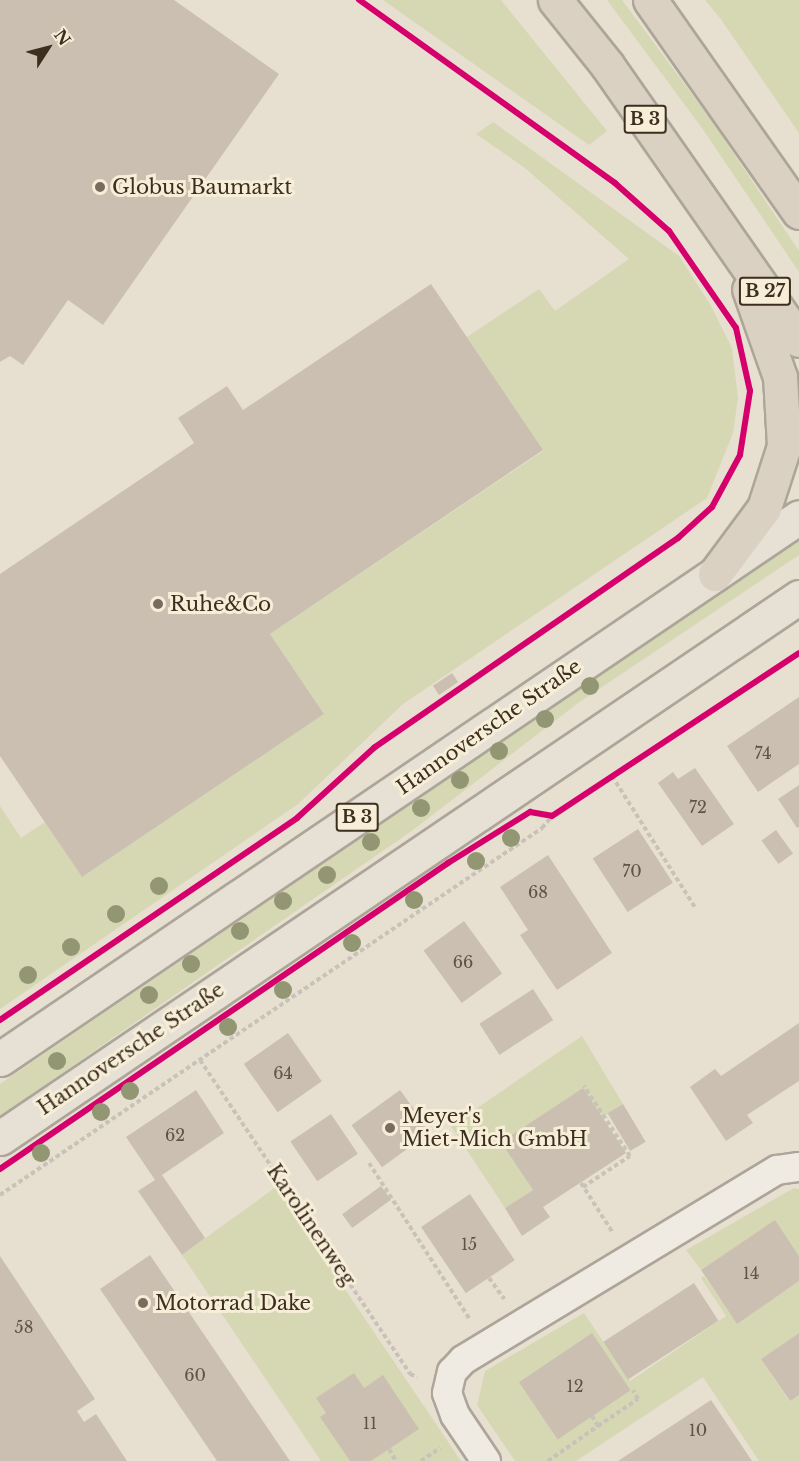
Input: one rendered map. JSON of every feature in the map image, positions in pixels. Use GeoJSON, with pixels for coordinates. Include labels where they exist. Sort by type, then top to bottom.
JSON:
{"type":"FeatureCollection","features":[{"type":"Feature","properties":{"kind":"highway","name":"B 3"},"geometry":{"type":"LineString","coordinates":[[555,0],[608,65],[731,242],[780,377],[784,446],[764,508],[714,574]]}},
{"type":"Feature","properties":{"kind":"highway"},"geometry":{"type":"LineString","coordinates":[[650,0],[796,206]]}},
{"type":"Feature","properties":{"kind":"highway","name":"B 27"},"geometry":{"type":"LineString","coordinates":[[731,242],[799,340]]}},
{"type":"Feature","properties":{"kind":"main road","name":"Hannoversche Straße"},"geometry":{"type":"LineString","coordinates":[[0,1059],[799,517]]}},
{"type":"Feature","properties":{"kind":"main road","name":"Hannoversche Straße"},"geometry":{"type":"LineString","coordinates":[[0,1138],[799,597]]}},
{"type":"Feature","properties":{"kind":"street"},"geometry":{"type":"LineString","coordinates":[[486,1461],[455,1415],[447,1393],[452,1372],[463,1360],[777,1170],[799,1167]]}},
{"type":"Feature","properties":{"kind":"path"},"geometry":{"type":"LineString","coordinates":[[602,783],[622,770]]}},
{"type":"Feature","properties":{"kind":"path"},"geometry":{"type":"LineString","coordinates":[[612,776],[696,909]]}},
{"type":"Feature","properties":{"kind":"path"},"geometry":{"type":"LineString","coordinates":[[0,1195],[542,828],[552,816],[562,809]]}},
{"type":"Feature","properties":{"kind":"path"},"geometry":{"type":"LineString","coordinates":[[541,814],[552,816]]}},
{"type":"Feature","properties":{"kind":"path"},"geometry":{"type":"LineString","coordinates":[[584,1086],[630,1156],[582,1185],[630,1259]]}},
{"type":"Feature","properties":{"kind":"path"},"geometry":{"type":"LineString","coordinates":[[369,1163],[486,1346]]}},
{"type":"Feature","properties":{"kind":"path"},"geometry":{"type":"LineString","coordinates":[[548,1461],[639,1399],[633,1390]]}},
{"type":"Feature","properties":{"kind":"path"},"geometry":{"type":"LineString","coordinates":[[592,1416],[598,1426]]}},
{"type":"Feature","properties":{"kind":"path"},"geometry":{"type":"LineString","coordinates":[[389,1449],[396,1461]]}},
{"type":"Feature","properties":{"kind":"green space"},"geometry":{"type":"Polygon","coordinates":[[[383,0],[501,0],[607,131],[589,145],[383,0]]]}},
{"type":"Feature","properties":{"kind":"green space"},"geometry":{"type":"Polygon","coordinates":[[[607,0],[622,0],[712,121],[799,251],[799,272],[702,128],[607,0]]]}},
{"type":"Feature","properties":{"kind":"green space"},"geometry":{"type":"Polygon","coordinates":[[[705,0],[799,0],[799,133],[720,18],[705,0]]]}},
{"type":"Feature","properties":{"kind":"green space"},"geometry":{"type":"Polygon","coordinates":[[[493,122],[679,256],[710,304],[732,348],[738,398],[733,433],[707,498],[403,704],[298,804],[0,1009],[0,806],[21,838],[45,822],[82,877],[324,714],[270,634],[543,451],[467,337],[539,289],[555,311],[629,259],[525,168],[476,134],[493,122]]]}},
{"type":"Feature","properties":{"kind":"green space"},"geometry":{"type":"Polygon","coordinates":[[[799,539],[799,555],[578,703],[413,830],[0,1116],[0,1084],[799,539]]]}},
{"type":"Feature","properties":{"kind":"green space"},"geometry":{"type":"Polygon","coordinates":[[[582,1036],[623,1104],[603,1117],[583,1089],[502,1142],[533,1190],[505,1208],[451,1126],[582,1036]]]}},
{"type":"Feature","properties":{"kind":"green space"},"geometry":{"type":"Polygon","coordinates":[[[276,1187],[461,1461],[321,1461],[182,1255],[276,1187]]]}},
{"type":"Feature","properties":{"kind":"green space"},"geometry":{"type":"Polygon","coordinates":[[[794,1188],[799,1189],[799,1256],[775,1221],[701,1270],[686,1250],[794,1188]]]}},
{"type":"Feature","properties":{"kind":"green space"},"geometry":{"type":"Polygon","coordinates":[[[704,1276],[737,1323],[799,1281],[799,1333],[761,1359],[789,1401],[799,1395],[799,1461],[759,1461],[703,1377],[576,1461],[515,1461],[477,1405],[485,1371],[584,1313],[630,1381],[726,1316],[701,1278],[704,1276]]]}},
{"type":"Feature","properties":{"kind":"building","name":"Globus Baumarkt"},"geometry":{"type":"Polygon","coordinates":[[[0,0],[174,0],[279,74],[103,325],[68,300],[23,365],[10,356],[0,362],[0,0]]]}},
{"type":"Feature","properties":{"kind":"building","name":"Ruhe&Co"},"geometry":{"type":"Polygon","coordinates":[[[431,284],[543,450],[270,634],[324,714],[82,877],[0,756],[0,574],[194,443],[178,418],[227,386],[243,410],[431,284]]]}},
{"type":"Feature","properties":{"kind":"building"},"geometry":{"type":"Polygon","coordinates":[[[452,673],[458,682],[439,695],[433,686],[452,673]]]}},
{"type":"Feature","properties":{"kind":"building"},"geometry":{"type":"Polygon","coordinates":[[[799,697],[799,764],[758,792],[727,746],[799,697]]]}},
{"type":"Feature","properties":{"kind":"building"},"geometry":{"type":"Polygon","coordinates":[[[695,768],[734,824],[702,846],[658,783],[673,772],[678,779],[695,768]]]}},
{"type":"Feature","properties":{"kind":"building"},"geometry":{"type":"Polygon","coordinates":[[[799,785],[799,827],[797,828],[778,799],[799,785]]]}},
{"type":"Feature","properties":{"kind":"building"},"geometry":{"type":"Polygon","coordinates":[[[638,829],[673,883],[628,912],[593,858],[638,829]]]}},
{"type":"Feature","properties":{"kind":"building"},"geometry":{"type":"Polygon","coordinates":[[[776,830],[793,853],[778,864],[761,841],[776,830]]]}},
{"type":"Feature","properties":{"kind":"building"},"geometry":{"type":"Polygon","coordinates":[[[548,855],[612,953],[557,990],[520,935],[528,930],[500,887],[548,855]]]}},
{"type":"Feature","properties":{"kind":"building"},"geometry":{"type":"Polygon","coordinates":[[[464,921],[502,974],[462,1003],[424,950],[464,921]]]}},
{"type":"Feature","properties":{"kind":"building"},"geometry":{"type":"Polygon","coordinates":[[[533,989],[553,1020],[499,1055],[479,1024],[533,989]]]}},
{"type":"Feature","properties":{"kind":"building"},"geometry":{"type":"Polygon","coordinates":[[[799,1023],[799,1081],[747,1115],[753,1123],[726,1141],[690,1087],[715,1069],[721,1076],[799,1023]]]}},
{"type":"Feature","properties":{"kind":"building"},"geometry":{"type":"Polygon","coordinates":[[[288,1033],[322,1081],[278,1112],[244,1064],[288,1033]]]}},
{"type":"Feature","properties":{"kind":"building"},"geometry":{"type":"Polygon","coordinates":[[[583,1088],[626,1153],[543,1207],[550,1217],[522,1236],[505,1208],[533,1190],[501,1142],[583,1088]]]}},
{"type":"Feature","properties":{"kind":"building"},"geometry":{"type":"Polygon","coordinates":[[[196,1090],[224,1133],[162,1175],[205,1238],[182,1255],[138,1191],[155,1180],[126,1137],[196,1090]]]}},
{"type":"Feature","properties":{"kind":"building","name":"Meyer's Miet-Mich GmbH"},"geometry":{"type":"Polygon","coordinates":[[[400,1090],[431,1132],[382,1167],[351,1125],[400,1090]]]}},
{"type":"Feature","properties":{"kind":"building"},"geometry":{"type":"Polygon","coordinates":[[[623,1104],[646,1142],[630,1151],[608,1113],[623,1104]]]}},
{"type":"Feature","properties":{"kind":"building"},"geometry":{"type":"Polygon","coordinates":[[[331,1114],[358,1154],[317,1181],[290,1141],[331,1114]]]}},
{"type":"Feature","properties":{"kind":"building"},"geometry":{"type":"Polygon","coordinates":[[[381,1186],[391,1200],[352,1228],[342,1214],[381,1186]]]}},
{"type":"Feature","properties":{"kind":"building"},"geometry":{"type":"Polygon","coordinates":[[[470,1194],[515,1260],[466,1293],[421,1227],[470,1194]]]}},
{"type":"Feature","properties":{"kind":"building"},"geometry":{"type":"Polygon","coordinates":[[[775,1220],[799,1256],[799,1281],[737,1324],[701,1270],[775,1220]]]}},
{"type":"Feature","properties":{"kind":"building"},"geometry":{"type":"Polygon","coordinates":[[[150,1255],[290,1461],[217,1461],[100,1289],[150,1255]]]}},
{"type":"Feature","properties":{"kind":"building"},"geometry":{"type":"Polygon","coordinates":[[[0,1256],[95,1399],[77,1411],[84,1422],[96,1414],[127,1461],[0,1461],[0,1256]]]}},
{"type":"Feature","properties":{"kind":"building"},"geometry":{"type":"Polygon","coordinates":[[[694,1283],[719,1321],[628,1380],[603,1342],[694,1283]]]}},
{"type":"Feature","properties":{"kind":"building"},"geometry":{"type":"Polygon","coordinates":[[[592,1333],[631,1390],[558,1439],[519,1382],[592,1333]]]}},
{"type":"Feature","properties":{"kind":"building"},"geometry":{"type":"Polygon","coordinates":[[[799,1333],[799,1395],[790,1401],[761,1359],[799,1333]]]}},
{"type":"Feature","properties":{"kind":"building"},"geometry":{"type":"Polygon","coordinates":[[[354,1373],[364,1388],[383,1375],[419,1429],[371,1461],[350,1461],[320,1417],[326,1413],[316,1398],[354,1373]]]}},
{"type":"Feature","properties":{"kind":"building"},"geometry":{"type":"Polygon","coordinates":[[[711,1400],[752,1461],[618,1461],[711,1400]]]}},
{"type":"Feature","properties":{"kind":"cycle path"},"geometry":{"type":"LineString","coordinates":[[0,1020],[297,818],[375,747],[678,538],[712,507],[740,455],[750,391],[736,328],[669,231],[615,183],[359,0]]}},
{"type":"Feature","properties":{"kind":"cycle path"},"geometry":{"type":"LineString","coordinates":[[0,1169],[448,863],[530,812],[552,816],[799,653]]}},
{"type":"Feature","properties":{"kind":"place","name":"Globus Baumarkt"},"geometry":{"type":"Point","coordinates":[100,187]}},
{"type":"Feature","properties":{"kind":"place","name":"Ruhe&Co"},"geometry":{"type":"Point","coordinates":[158,604]}},
{"type":"Feature","properties":{"kind":"place","name":"Meyer's Miet-Mich GmbH"},"geometry":{"type":"Point","coordinates":[390,1128]}},
{"type":"Feature","properties":{"kind":"place","name":"Motorrad Dake"},"geometry":{"type":"Point","coordinates":[143,1303]}}]}
